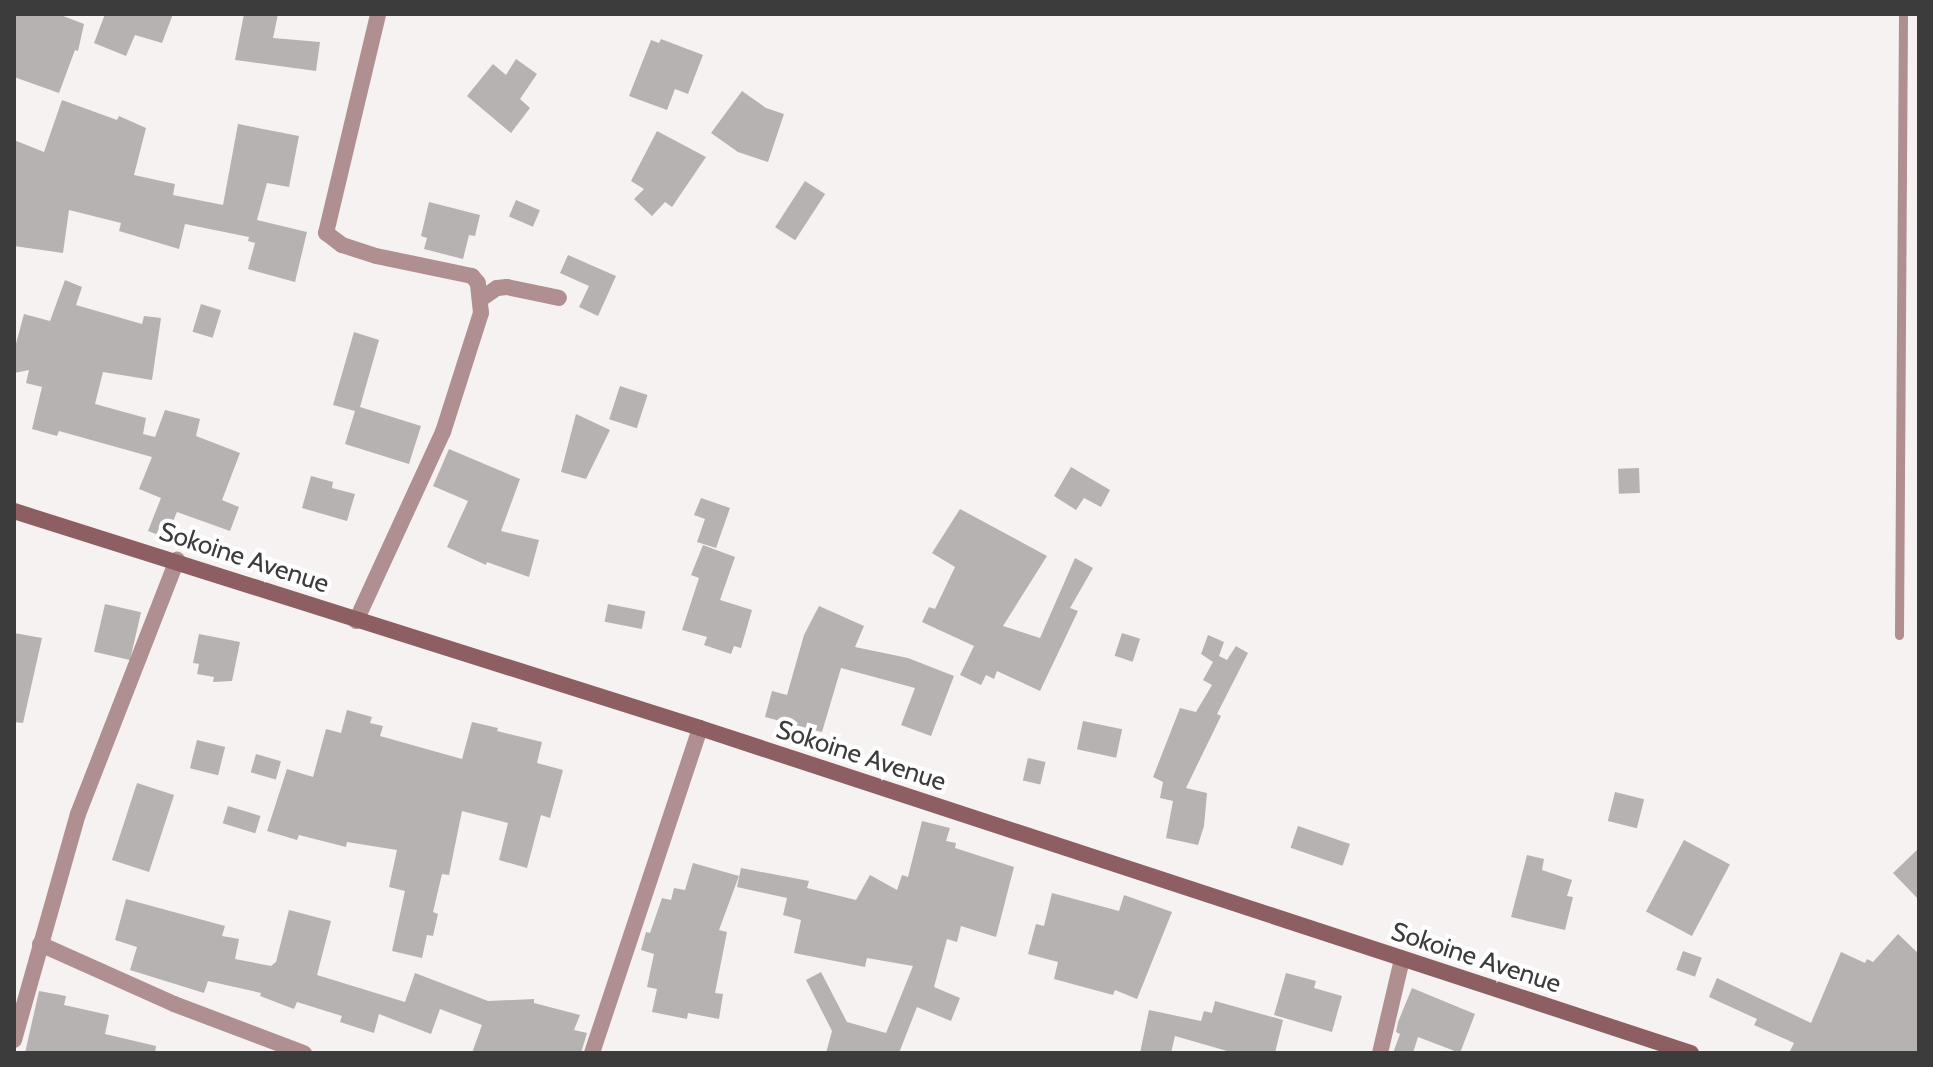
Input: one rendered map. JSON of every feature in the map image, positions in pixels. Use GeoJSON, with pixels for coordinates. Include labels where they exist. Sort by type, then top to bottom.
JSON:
{"type":"FeatureCollection","features":[{"type":"Feature","properties":{"kind":"street"},"geometry":{"type":"LineString","coordinates":[[356,621],[443,432],[478,327],[481,299],[472,276],[376,256],[342,245],[326,233],[378,15]]}},
{"type":"Feature","properties":{"kind":"street"},"geometry":{"type":"LineString","coordinates":[[481,299],[489,292],[507,287],[559,298]]}},
{"type":"Feature","properties":{"kind":"street","name":"Sokoine Avenue"},"geometry":{"type":"LineString","coordinates":[[14,511],[177,560],[356,621],[700,728],[1691,1053]]}},
{"type":"Feature","properties":{"kind":"street"},"geometry":{"type":"LineString","coordinates":[[14,1040],[78,814],[177,560]]}},
{"type":"Feature","properties":{"kind":"street"},"geometry":{"type":"LineString","coordinates":[[592,1053],[700,728]]}},
{"type":"Feature","properties":{"kind":"street"},"geometry":{"type":"LineString","coordinates":[[40,944],[174,1004],[304,1053]]}},
{"type":"Feature","properties":{"kind":"street"},"geometry":{"type":"LineString","coordinates":[[1380,1053],[1402,959]]}},
{"type":"Feature","properties":{"kind":"lane"},"geometry":{"type":"LineString","coordinates":[[1899,635],[1903,14]]}},
{"type":"Feature","properties":{"kind":"building"},"geometry":{"type":"Polygon","coordinates":[[[14,14],[58,14],[84,24],[78,51],[75,50],[59,93],[14,77],[14,14]]]}},
{"type":"Feature","properties":{"kind":"building"},"geometry":{"type":"Polygon","coordinates":[[[105,14],[173,14],[162,43],[135,35],[126,56],[94,43],[105,14]]]}},
{"type":"Feature","properties":{"kind":"building"},"geometry":{"type":"Polygon","coordinates":[[[244,14],[278,14],[273,38],[320,42],[316,71],[235,60],[244,14]]]}},
{"type":"Feature","properties":{"kind":"building"},"geometry":{"type":"Polygon","coordinates":[[[661,39],[703,55],[688,94],[675,89],[667,110],[629,96],[651,40],[659,43],[661,39]]]}},
{"type":"Feature","properties":{"kind":"building"},"geometry":{"type":"Polygon","coordinates":[[[516,59],[537,74],[520,99],[530,108],[511,133],[467,96],[493,64],[506,75],[516,59]]]}},
{"type":"Feature","properties":{"kind":"building"},"geometry":{"type":"Polygon","coordinates":[[[742,91],[766,108],[784,114],[768,162],[738,152],[711,133],[742,91]]]}},
{"type":"Feature","properties":{"kind":"building"},"geometry":{"type":"Polygon","coordinates":[[[62,100],[117,120],[119,116],[146,128],[134,175],[175,184],[173,195],[223,205],[238,124],[299,136],[289,187],[267,183],[257,220],[307,232],[295,282],[248,269],[255,243],[248,241],[249,237],[185,224],[179,249],[119,231],[121,223],[69,210],[63,253],[14,246],[14,140],[44,152],[62,100]]]}},
{"type":"Feature","properties":{"kind":"building"},"geometry":{"type":"Polygon","coordinates":[[[657,131],[706,157],[672,207],[665,202],[652,216],[634,199],[644,189],[631,181],[657,131]]]}},
{"type":"Feature","properties":{"kind":"building"},"geometry":{"type":"Polygon","coordinates":[[[805,181],[825,194],[795,240],[775,227],[805,181]]]}},
{"type":"Feature","properties":{"kind":"building"},"geometry":{"type":"Polygon","coordinates":[[[516,200],[540,210],[533,227],[509,217],[516,200]]]}},
{"type":"Feature","properties":{"kind":"building"},"geometry":{"type":"Polygon","coordinates":[[[429,202],[480,215],[475,236],[469,235],[463,259],[424,249],[427,238],[421,236],[429,202]]]}},
{"type":"Feature","properties":{"kind":"building"},"geometry":{"type":"Polygon","coordinates":[[[568,255],[616,276],[598,316],[579,307],[589,286],[560,273],[568,255]]]}},
{"type":"Feature","properties":{"kind":"building"},"geometry":{"type":"Polygon","coordinates":[[[65,280],[82,287],[76,305],[142,324],[144,316],[161,318],[152,380],[103,372],[95,404],[146,418],[143,434],[155,437],[165,410],[200,419],[196,436],[240,453],[222,500],[239,507],[230,531],[177,512],[166,538],[148,531],[161,498],[139,489],[152,457],[59,431],[57,436],[32,429],[42,387],[26,383],[29,370],[14,373],[14,351],[24,314],[50,321],[65,280]]]}},
{"type":"Feature","properties":{"kind":"building"},"geometry":{"type":"Polygon","coordinates":[[[201,304],[221,310],[213,338],[193,332],[201,304]]]}},
{"type":"Feature","properties":{"kind":"building"},"geometry":{"type":"Polygon","coordinates":[[[354,332],[379,340],[360,407],[421,426],[409,464],[345,444],[355,411],[333,405],[354,332]]]}},
{"type":"Feature","properties":{"kind":"building"},"geometry":{"type":"Polygon","coordinates":[[[620,386],[648,395],[637,428],[609,419],[620,386]]]}},
{"type":"Feature","properties":{"kind":"building"},"geometry":{"type":"Polygon","coordinates":[[[576,414],[610,430],[586,479],[561,472],[576,414]]]}},
{"type":"Feature","properties":{"kind":"building"},"geometry":{"type":"Polygon","coordinates":[[[449,449],[520,479],[501,531],[539,540],[529,577],[487,562],[486,565],[447,547],[468,501],[433,486],[449,449]]]}},
{"type":"Feature","properties":{"kind":"building"},"geometry":{"type":"Polygon","coordinates":[[[1071,467],[1110,490],[1101,507],[1084,498],[1076,510],[1054,496],[1071,467]]]}},
{"type":"Feature","properties":{"kind":"building"},"geometry":{"type":"Polygon","coordinates":[[[1639,468],[1640,493],[1619,494],[1618,469],[1639,468]]]}},
{"type":"Feature","properties":{"kind":"building"},"geometry":{"type":"Polygon","coordinates":[[[311,476],[333,482],[332,488],[355,494],[347,521],[302,508],[311,476]]]}},
{"type":"Feature","properties":{"kind":"building"},"geometry":{"type":"Polygon","coordinates":[[[701,498],[730,508],[716,548],[697,542],[705,519],[694,515],[701,498]]]}},
{"type":"Feature","properties":{"kind":"building"},"geometry":{"type":"Polygon","coordinates":[[[960,509],[1047,556],[1003,626],[1040,638],[1075,558],[1093,568],[1070,608],[1078,611],[1040,691],[997,671],[994,679],[986,675],[981,685],[960,675],[974,646],[922,622],[929,607],[935,609],[955,567],[932,553],[960,509]]]}},
{"type":"Feature","properties":{"kind":"building"},"geometry":{"type":"Polygon","coordinates":[[[703,545],[735,557],[720,600],[752,610],[741,648],[734,646],[731,654],[704,645],[707,637],[682,630],[699,578],[691,575],[703,545]]]}},
{"type":"Feature","properties":{"kind":"building"},"geometry":{"type":"Polygon","coordinates":[[[105,604],[141,612],[130,660],[94,652],[105,604]]]}},
{"type":"Feature","properties":{"kind":"building"},"geometry":{"type":"Polygon","coordinates":[[[608,604],[645,611],[642,629],[605,622],[608,604]]]}},
{"type":"Feature","properties":{"kind":"building"},"geometry":{"type":"Polygon","coordinates":[[[819,606],[864,626],[855,647],[908,658],[954,676],[931,736],[901,725],[915,688],[841,668],[822,732],[765,717],[772,691],[787,695],[804,635],[819,606]]]}},
{"type":"Feature","properties":{"kind":"building"},"geometry":{"type":"Polygon","coordinates":[[[14,633],[42,638],[23,723],[14,722],[14,633]]]}},
{"type":"Feature","properties":{"kind":"building"},"geometry":{"type":"Polygon","coordinates":[[[1122,633],[1140,639],[1133,662],[1115,656],[1122,633]]]}},
{"type":"Feature","properties":{"kind":"building"},"geometry":{"type":"Polygon","coordinates":[[[199,634],[240,642],[232,681],[213,682],[214,677],[197,674],[199,664],[193,663],[199,634]]]}},
{"type":"Feature","properties":{"kind":"building"},"geometry":{"type":"Polygon","coordinates":[[[1208,635],[1224,642],[1219,656],[1227,660],[1236,646],[1248,653],[1217,714],[1221,716],[1186,788],[1207,793],[1204,826],[1198,845],[1166,838],[1173,801],[1160,798],[1163,782],[1153,777],[1180,708],[1196,712],[1212,685],[1203,680],[1213,662],[1201,654],[1208,635]]]}},
{"type":"Feature","properties":{"kind":"building"},"geometry":{"type":"Polygon","coordinates":[[[347,710],[372,717],[370,723],[383,726],[380,736],[462,759],[472,722],[498,728],[497,731],[542,742],[537,763],[563,770],[550,818],[541,815],[527,868],[499,860],[508,823],[462,811],[449,875],[442,874],[433,912],[438,914],[433,936],[427,935],[422,958],[392,951],[405,891],[389,887],[397,850],[347,842],[346,847],[299,835],[297,840],[267,831],[287,769],[313,777],[326,729],[341,733],[347,710]]]}},
{"type":"Feature","properties":{"kind":"building"},"geometry":{"type":"Polygon","coordinates":[[[1083,721],[1122,729],[1116,758],[1077,749],[1083,721]]]}},
{"type":"Feature","properties":{"kind":"building"},"geometry":{"type":"Polygon","coordinates":[[[197,740],[225,747],[218,775],[190,768],[197,740]]]}},
{"type":"Feature","properties":{"kind":"building"},"geometry":{"type":"Polygon","coordinates":[[[256,754],[281,761],[276,779],[251,772],[256,754]]]}},
{"type":"Feature","properties":{"kind":"building"},"geometry":{"type":"Polygon","coordinates":[[[1028,758],[1046,762],[1040,784],[1023,780],[1028,758]]]}},
{"type":"Feature","properties":{"kind":"building"},"geometry":{"type":"Polygon","coordinates":[[[137,783],[174,795],[149,872],[112,860],[137,783]]]}},
{"type":"Feature","properties":{"kind":"building"},"geometry":{"type":"Polygon","coordinates":[[[1615,792],[1644,799],[1637,828],[1608,821],[1615,792]]]}},
{"type":"Feature","properties":{"kind":"building"},"geometry":{"type":"Polygon","coordinates":[[[228,806],[261,816],[255,833],[223,823],[228,806]]]}},
{"type":"Feature","properties":{"kind":"building"},"geometry":{"type":"Polygon","coordinates":[[[922,821],[950,828],[946,841],[956,843],[955,848],[1014,867],[996,937],[961,926],[957,942],[947,939],[934,987],[960,998],[951,1021],[917,1007],[899,1053],[826,1053],[832,1031],[806,980],[821,972],[847,1022],[886,1033],[913,966],[867,958],[865,967],[794,953],[801,920],[783,915],[787,898],[737,887],[741,868],[809,881],[807,888],[856,900],[870,875],[897,890],[902,875],[908,877],[922,821]]]}},
{"type":"Feature","properties":{"kind":"building"},"geometry":{"type":"Polygon","coordinates":[[[1298,826],[1350,844],[1343,866],[1291,848],[1298,826]]]}},
{"type":"Feature","properties":{"kind":"building"},"geometry":{"type":"Polygon","coordinates":[[[1684,840],[1730,864],[1692,936],[1646,912],[1684,840]]]}},
{"type":"Feature","properties":{"kind":"building"},"geometry":{"type":"Polygon","coordinates":[[[1919,848],[1919,900],[1893,873],[1919,848]]]}},
{"type":"Feature","properties":{"kind":"building"},"geometry":{"type":"Polygon","coordinates":[[[1527,855],[1544,859],[1542,870],[1572,880],[1567,896],[1573,897],[1565,930],[1511,917],[1527,855]]]}},
{"type":"Feature","properties":{"kind":"building"},"geometry":{"type":"Polygon","coordinates":[[[693,863],[739,876],[719,930],[727,932],[715,993],[723,994],[719,1019],[688,1013],[687,1019],[652,1012],[657,989],[647,987],[654,954],[641,950],[646,932],[650,933],[662,898],[671,900],[674,888],[685,890],[693,863]]]}},
{"type":"Feature","properties":{"kind":"building"},"geometry":{"type":"Polygon","coordinates":[[[1052,893],[1119,911],[1124,895],[1172,912],[1137,999],[1115,990],[1113,995],[1054,979],[1058,962],[1028,954],[1036,924],[1044,926],[1052,893]]]}},
{"type":"Feature","properties":{"kind":"building"},"geometry":{"type":"Polygon","coordinates":[[[126,899],[225,926],[222,936],[239,939],[235,959],[271,966],[276,962],[289,910],[331,921],[317,975],[405,1002],[415,973],[488,1001],[534,999],[534,1003],[580,1015],[574,1030],[587,1033],[581,1053],[472,1053],[482,1025],[440,1009],[431,1034],[379,1014],[374,1033],[340,1022],[342,1016],[297,1002],[294,1009],[260,996],[261,993],[208,981],[204,993],[130,970],[137,947],[115,940],[126,899]]]}},
{"type":"Feature","properties":{"kind":"building"},"geometry":{"type":"Polygon","coordinates":[[[1898,934],[1919,954],[1919,1053],[1789,1053],[1794,1043],[1754,1025],[1757,1019],[1709,997],[1717,978],[1811,1023],[1841,952],[1865,963],[1867,959],[1873,962],[1898,934]]]}},
{"type":"Feature","properties":{"kind":"building"},"geometry":{"type":"Polygon","coordinates":[[[1683,951],[1702,958],[1695,977],[1676,970],[1683,951]]]}},
{"type":"Feature","properties":{"kind":"building"},"geometry":{"type":"Polygon","coordinates":[[[1286,973],[1316,981],[1314,988],[1342,996],[1332,1032],[1274,1015],[1286,973]]]}},
{"type":"Feature","properties":{"kind":"building"},"geometry":{"type":"Polygon","coordinates":[[[1412,988],[1475,1014],[1460,1053],[1418,1037],[1413,1053],[1393,1053],[1400,1034],[1396,1032],[1398,1022],[1412,988]]]}},
{"type":"Feature","properties":{"kind":"building"},"geometry":{"type":"Polygon","coordinates":[[[39,991],[66,996],[64,1005],[109,1015],[105,1034],[156,1046],[155,1053],[25,1053],[39,991]]]}},
{"type":"Feature","properties":{"kind":"building"},"geometry":{"type":"Polygon","coordinates":[[[1215,1001],[1283,1020],[1275,1053],[1234,1053],[1175,1036],[1171,1053],[1140,1053],[1149,1010],[1201,1021],[1204,1011],[1212,1013],[1215,1001]]]}}]}
